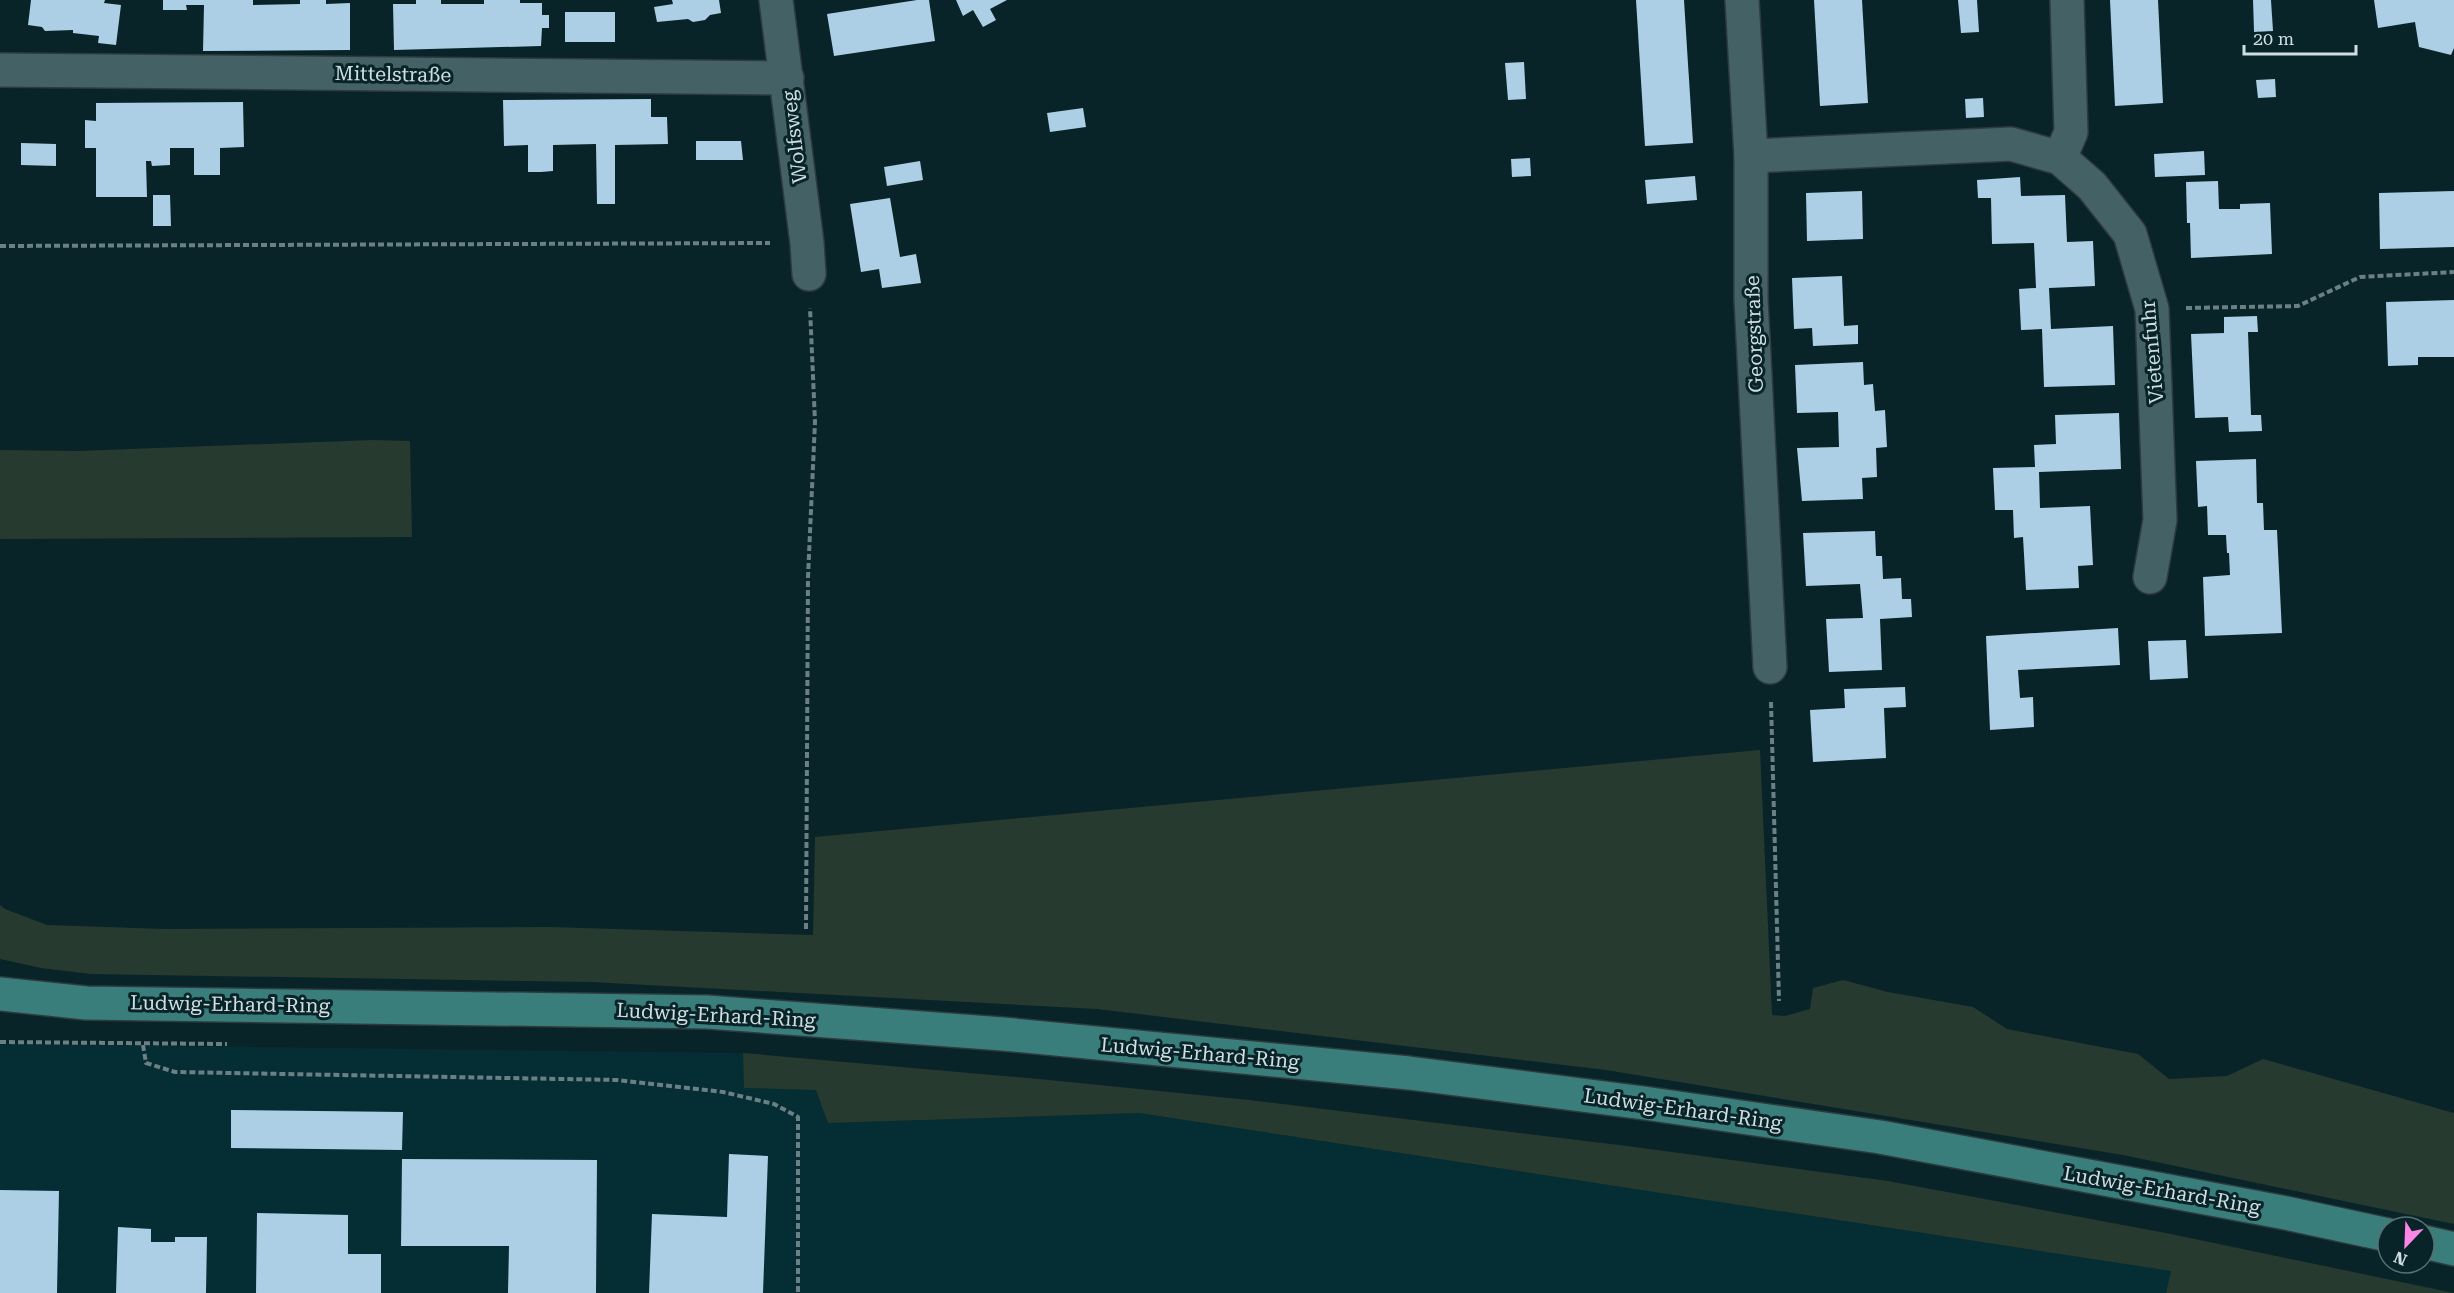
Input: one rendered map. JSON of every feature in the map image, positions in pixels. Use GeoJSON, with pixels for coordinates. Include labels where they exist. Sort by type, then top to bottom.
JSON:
{"type":"FeatureCollection","features":[{"type":"Feature","properties":{"kind":"main road","name":"Ludwig-Erhard-Ring"},"geometry":{"type":"LineString","coordinates":[[0,994],[86,1003],[707,1012],[1003,1034],[1409,1073],[1644,1103],[1880,1137],[2286,1213],[2376,1232]]}},
{"type":"Feature","properties":{"kind":"main road"},"geometry":{"type":"LineString","coordinates":[[2436,1245],[2454,1249]]}},
{"type":"Feature","properties":{"kind":"street","name":"Wolfsweg"},"geometry":{"type":"LineString","coordinates":[[776,0],[808,259]]}},
{"type":"Feature","properties":{"kind":"street","name":"Georgstraße"},"geometry":{"type":"LineString","coordinates":[[1742,0],[1750,156],[1751,299],[1770,667]]}},
{"type":"Feature","properties":{"kind":"street"},"geometry":{"type":"LineString","coordinates":[[2060,158],[2072,132],[2067,0]]}},
{"type":"Feature","properties":{"kind":"street","name":"Mittelstraße"},"geometry":{"type":"LineString","coordinates":[[0,70],[787,78]]}},
{"type":"Feature","properties":{"kind":"street","name":"Vietenfuhr"},"geometry":{"type":"LineString","coordinates":[[1750,156],[2011,144],[2060,158],[2092,186],[2130,234],[2152,309],[2160,520],[2150,577]]}},
{"type":"Feature","properties":{"kind":"path"},"geometry":{"type":"LineString","coordinates":[[0,246],[808,259],[815,422],[808,577],[806,929]]}},
{"type":"Feature","properties":{"kind":"path"},"geometry":{"type":"LineString","coordinates":[[2152,309],[2298,306],[2360,278],[2454,272]]}},
{"type":"Feature","properties":{"kind":"path"},"geometry":{"type":"LineString","coordinates":[[1770,667],[1779,1001]]}},
{"type":"Feature","properties":{"kind":"path"},"geometry":{"type":"LineString","coordinates":[[0,1042],[234,1044]]}},
{"type":"Feature","properties":{"kind":"path"},"geometry":{"type":"LineString","coordinates":[[143,1045],[146,1063],[175,1072],[617,1080],[723,1092],[774,1104],[798,1117],[798,1293]]}},
{"type":"Feature","properties":{"kind":"shaded area"},"geometry":{"type":"Polygon","coordinates":[[[0,1044],[743,1053],[745,1088],[816,1090],[829,1123],[1139,1113],[2172,1271],[2166,1293],[0,1293],[0,1044]]]}},
{"type":"Feature","properties":{"kind":"green space"},"geometry":{"type":"Polygon","coordinates":[[[373,440],[410,441],[412,537],[0,539],[0,450],[78,451],[373,440]]]}},
{"type":"Feature","properties":{"kind":"green space"},"geometry":{"type":"Polygon","coordinates":[[[1760,750],[1772,1015],[1785,1016],[1810,1009],[1813,988],[1843,980],[1888,992],[1973,1007],[2007,1029],[2138,1054],[2169,1079],[2227,1076],[2263,1059],[2454,1113],[2454,1224],[2436,1220],[2436,1215],[2411,1215],[2123,1155],[1606,1070],[1097,1009],[591,982],[91,974],[41,968],[0,959],[0,905],[47,925],[164,929],[549,927],[813,935],[815,837],[1760,750]]]}},
{"type":"Feature","properties":{"kind":"green space"},"geometry":{"type":"Polygon","coordinates":[[[743,1053],[1249,1100],[1627,1146],[1888,1181],[2171,1234],[2454,1293],[2166,1293],[2171,1271],[1139,1113],[828,1123],[816,1090],[744,1088],[743,1053]]]}},
{"type":"Feature","properties":{"kind":"building"},"geometry":{"type":"Polygon","coordinates":[[[31,0],[105,0],[104,3],[121,5],[116,45],[98,43],[99,36],[73,33],[73,30],[45,31],[42,27],[28,25],[31,0]]]}},
{"type":"Feature","properties":{"kind":"building"},"geometry":{"type":"Polygon","coordinates":[[[163,0],[253,0],[253,5],[300,4],[300,0],[326,0],[326,4],[350,3],[350,50],[203,51],[204,5],[186,5],[187,10],[163,10],[163,0]]]}},
{"type":"Feature","properties":{"kind":"building"},"geometry":{"type":"Polygon","coordinates":[[[416,0],[441,0],[441,4],[484,4],[484,0],[520,0],[520,3],[542,3],[542,15],[549,15],[549,28],[542,28],[541,46],[394,50],[393,4],[416,4],[416,0]]]}},
{"type":"Feature","properties":{"kind":"building"},"geometry":{"type":"Polygon","coordinates":[[[672,0],[719,0],[721,13],[693,22],[688,19],[657,22],[654,7],[673,4],[672,0]]]}},
{"type":"Feature","properties":{"kind":"building"},"geometry":{"type":"Polygon","coordinates":[[[929,0],[935,41],[834,56],[827,14],[929,0]]]}},
{"type":"Feature","properties":{"kind":"building"},"geometry":{"type":"Polygon","coordinates":[[[956,0],[1007,0],[990,9],[996,20],[983,27],[973,10],[963,16],[956,0]]]}},
{"type":"Feature","properties":{"kind":"building"},"geometry":{"type":"Polygon","coordinates":[[[1636,0],[1684,0],[1693,143],[1645,146],[1636,0]]]}},
{"type":"Feature","properties":{"kind":"building"},"geometry":{"type":"Polygon","coordinates":[[[1814,0],[1862,0],[1868,103],[1820,106],[1814,0]]]}},
{"type":"Feature","properties":{"kind":"building"},"geometry":{"type":"Polygon","coordinates":[[[1958,0],[1977,0],[1979,32],[1961,33],[1958,0]]]}},
{"type":"Feature","properties":{"kind":"building"},"geometry":{"type":"Polygon","coordinates":[[[2110,0],[2158,0],[2163,103],[2115,106],[2110,0]]]}},
{"type":"Feature","properties":{"kind":"building"},"geometry":{"type":"Polygon","coordinates":[[[2253,0],[2271,0],[2273,31],[2254,32],[2253,0]]]}},
{"type":"Feature","properties":{"kind":"building"},"geometry":{"type":"Polygon","coordinates":[[[2374,0],[2454,0],[2454,48],[2451,55],[2419,47],[2415,22],[2378,28],[2374,0]]]}},
{"type":"Feature","properties":{"kind":"building"},"geometry":{"type":"Polygon","coordinates":[[[565,12],[615,12],[615,42],[565,42],[565,12]]]}},
{"type":"Feature","properties":{"kind":"building"},"geometry":{"type":"Polygon","coordinates":[[[1524,62],[1526,99],[1508,100],[1505,63],[1524,62]]]}},
{"type":"Feature","properties":{"kind":"building"},"geometry":{"type":"Polygon","coordinates":[[[2275,79],[2276,97],[2258,98],[2256,80],[2275,79]]]}},
{"type":"Feature","properties":{"kind":"building"},"geometry":{"type":"Polygon","coordinates":[[[1983,98],[1984,117],[1966,118],[1965,99],[1983,98]]]}},
{"type":"Feature","properties":{"kind":"building"},"geometry":{"type":"Polygon","coordinates":[[[651,99],[651,117],[667,117],[668,144],[615,145],[615,204],[597,204],[596,144],[553,145],[553,171],[541,172],[528,172],[528,145],[504,146],[503,100],[651,99]]]}},
{"type":"Feature","properties":{"kind":"building"},"geometry":{"type":"Polygon","coordinates":[[[243,102],[244,147],[220,148],[220,175],[194,175],[194,148],[170,148],[170,165],[152,166],[151,161],[146,161],[147,197],[96,197],[96,148],[85,148],[85,120],[96,121],[96,103],[243,102]]]}},
{"type":"Feature","properties":{"kind":"building"},"geometry":{"type":"Polygon","coordinates":[[[1083,108],[1086,127],[1050,132],[1047,113],[1083,108]]]}},
{"type":"Feature","properties":{"kind":"building"},"geometry":{"type":"Polygon","coordinates":[[[696,141],[741,141],[743,160],[696,160],[696,141]]]}},
{"type":"Feature","properties":{"kind":"building"},"geometry":{"type":"Polygon","coordinates":[[[21,143],[56,144],[56,166],[21,165],[21,143]]]}},
{"type":"Feature","properties":{"kind":"building"},"geometry":{"type":"Polygon","coordinates":[[[2204,151],[2205,175],[2155,177],[2154,154],[2204,151]]]}},
{"type":"Feature","properties":{"kind":"building"},"geometry":{"type":"Polygon","coordinates":[[[1530,158],[1531,176],[1512,177],[1511,159],[1530,158]]]}},
{"type":"Feature","properties":{"kind":"building"},"geometry":{"type":"Polygon","coordinates":[[[920,161],[923,180],[887,186],[884,167],[920,161]]]}},
{"type":"Feature","properties":{"kind":"building"},"geometry":{"type":"Polygon","coordinates":[[[1695,176],[1697,200],[1647,204],[1645,180],[1695,176]]]}},
{"type":"Feature","properties":{"kind":"building"},"geometry":{"type":"Polygon","coordinates":[[[2020,177],[2021,196],[2065,195],[2067,242],[2093,241],[2095,286],[2049,288],[2051,329],[2113,326],[2115,385],[2044,387],[2042,329],[2021,330],[2019,289],[2036,288],[2034,243],[1992,244],[1991,198],[1978,198],[1977,180],[2020,177]]]}},
{"type":"Feature","properties":{"kind":"building"},"geometry":{"type":"Polygon","coordinates":[[[2218,181],[2219,209],[2240,209],[2240,204],[2270,203],[2272,254],[2191,258],[2186,182],[2218,181]]]}},
{"type":"Feature","properties":{"kind":"building"},"geometry":{"type":"Polygon","coordinates":[[[1862,191],[1863,239],[1807,241],[1806,193],[1862,191]]]}},
{"type":"Feature","properties":{"kind":"building"},"geometry":{"type":"Polygon","coordinates":[[[2454,191],[2454,247],[2380,249],[2379,193],[2454,191]]]}},
{"type":"Feature","properties":{"kind":"building"},"geometry":{"type":"Polygon","coordinates":[[[153,195],[170,195],[171,226],[153,226],[153,195]]]}},
{"type":"Feature","properties":{"kind":"building"},"geometry":{"type":"Polygon","coordinates":[[[890,198],[900,257],[916,254],[921,283],[882,288],[879,269],[861,272],[850,204],[890,198]]]}},
{"type":"Feature","properties":{"kind":"building"},"geometry":{"type":"Polygon","coordinates":[[[1842,276],[1844,326],[1858,325],[1858,344],[1813,346],[1812,328],[1794,329],[1792,278],[1842,276]]]}},
{"type":"Feature","properties":{"kind":"building"},"geometry":{"type":"Polygon","coordinates":[[[2454,300],[2454,357],[2418,357],[2418,365],[2388,366],[2386,302],[2454,300]]]}},
{"type":"Feature","properties":{"kind":"building"},"geometry":{"type":"Polygon","coordinates":[[[2257,316],[2258,332],[2248,332],[2251,415],[2261,415],[2262,431],[2229,432],[2228,417],[2195,418],[2191,334],[2224,333],[2224,317],[2257,316]]]}},
{"type":"Feature","properties":{"kind":"building"},"geometry":{"type":"Polygon","coordinates":[[[1863,362],[1864,385],[1873,384],[1875,411],[1885,410],[1887,447],[1876,448],[1877,477],[1862,478],[1863,499],[1802,501],[1797,448],[1839,447],[1838,412],[1797,413],[1795,365],[1863,362]]]}},
{"type":"Feature","properties":{"kind":"building"},"geometry":{"type":"Polygon","coordinates":[[[2119,413],[2121,469],[2039,472],[2040,508],[2090,506],[2093,565],[2078,566],[2079,588],[2026,590],[2023,537],[2014,538],[2013,510],[1995,510],[1993,468],[2035,467],[2034,445],[2056,444],[2055,415],[2119,413]]]}},
{"type":"Feature","properties":{"kind":"building"},"geometry":{"type":"Polygon","coordinates":[[[2256,459],[2257,503],[2263,503],[2264,530],[2277,530],[2282,633],[2205,636],[2203,577],[2230,575],[2229,553],[2227,553],[2226,535],[2208,535],[2207,506],[2198,507],[2196,461],[2256,459]]]}},
{"type":"Feature","properties":{"kind":"building"},"geometry":{"type":"Polygon","coordinates":[[[1875,531],[1876,556],[1882,556],[1883,579],[1901,578],[1902,599],[1911,599],[1912,617],[1880,619],[1882,670],[1829,672],[1826,619],[1863,618],[1860,584],[1806,586],[1803,533],[1875,531]]]}},
{"type":"Feature","properties":{"kind":"building"},"geometry":{"type":"Polygon","coordinates":[[[2118,628],[2120,665],[2018,670],[2020,698],[2033,697],[2034,727],[1990,730],[1986,636],[2118,628]]]}},
{"type":"Feature","properties":{"kind":"building"},"geometry":{"type":"Polygon","coordinates":[[[2186,640],[2188,678],[2150,680],[2148,641],[2186,640]]]}},
{"type":"Feature","properties":{"kind":"building"},"geometry":{"type":"Polygon","coordinates":[[[1905,687],[1906,707],[1884,708],[1886,758],[1813,762],[1810,710],[1845,708],[1844,689],[1905,687]]]}},
{"type":"Feature","properties":{"kind":"building"},"geometry":{"type":"Polygon","coordinates":[[[231,1110],[403,1112],[402,1150],[231,1148],[231,1110]]]}},
{"type":"Feature","properties":{"kind":"building"},"geometry":{"type":"Polygon","coordinates":[[[729,1154],[768,1156],[763,1293],[649,1293],[652,1214],[727,1217],[729,1154]]]}},
{"type":"Feature","properties":{"kind":"building"},"geometry":{"type":"Polygon","coordinates":[[[402,1159],[597,1160],[596,1293],[508,1293],[509,1246],[401,1246],[402,1159]]]}},
{"type":"Feature","properties":{"kind":"building"},"geometry":{"type":"Polygon","coordinates":[[[0,1190],[59,1191],[57,1293],[0,1293],[0,1190]]]}},
{"type":"Feature","properties":{"kind":"building"},"geometry":{"type":"Polygon","coordinates":[[[257,1213],[348,1215],[348,1254],[381,1254],[381,1293],[256,1293],[257,1213]]]}},
{"type":"Feature","properties":{"kind":"building"},"geometry":{"type":"Polygon","coordinates":[[[118,1227],[151,1229],[151,1242],[175,1242],[175,1237],[207,1237],[206,1293],[116,1293],[118,1227]]]}}]}
